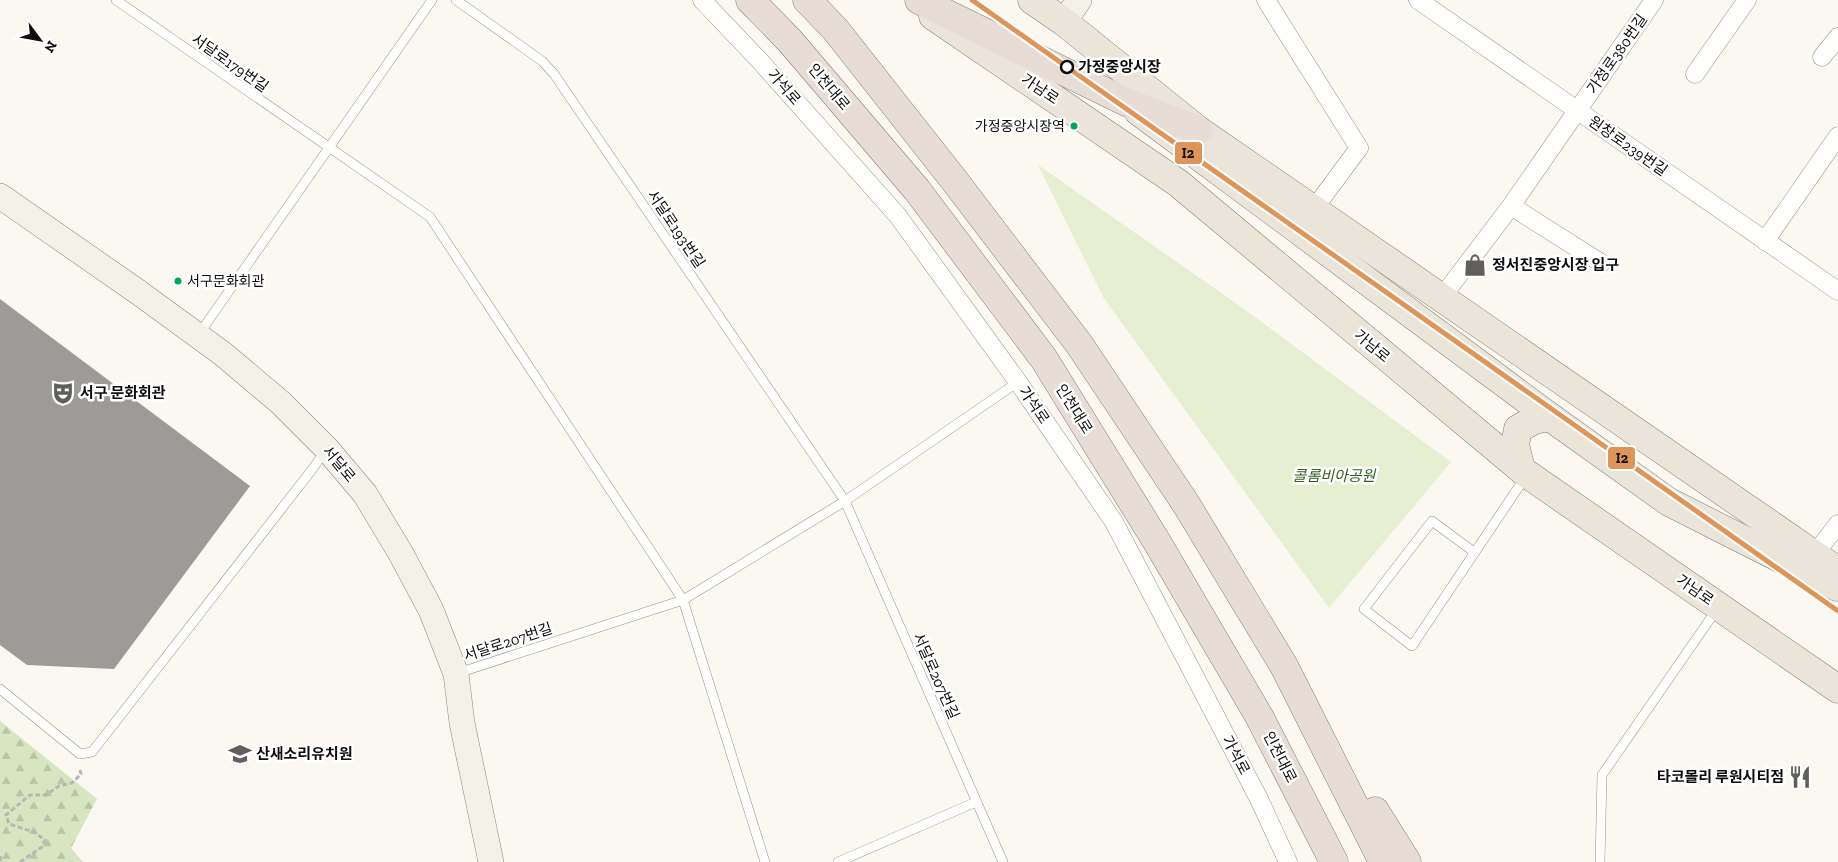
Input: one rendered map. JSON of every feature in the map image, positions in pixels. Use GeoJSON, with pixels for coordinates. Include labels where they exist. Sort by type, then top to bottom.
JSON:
{"type":"FeatureCollection","features":[{"type":"Feature","properties":{"kind":"highway","name":"인천대로"},"geometry":{"type":"LineString","coordinates":[[750,0],[790,40],[917,190],[1044,359],[1157,542],[1254,708],[1334,862]]}},
{"type":"Feature","properties":{"kind":"highway"},"geometry":{"type":"LineString","coordinates":[[808,0],[841,37],[954,180],[1079,344],[1186,504],[1284,666],[1407,862]]}},
{"type":"Feature","properties":{"kind":"highway"},"geometry":{"type":"LineString","coordinates":[[919,0],[1126,102],[1198,130]]}},
{"type":"Feature","properties":{"kind":"highway"},"geometry":{"type":"LineString","coordinates":[[1284,666],[1383,862]]}},
{"type":"Feature","properties":{"kind":"main road","name":"가남로"},"geometry":{"type":"LineString","coordinates":[[909,0],[1178,183],[1524,471],[1838,689]]}},
{"type":"Feature","properties":{"kind":"main road"},"geometry":{"type":"LineString","coordinates":[[1032,0],[1064,22],[1198,130],[1838,571]]}},
{"type":"Feature","properties":{"kind":"main road"},"geometry":{"type":"LineString","coordinates":[[1126,102],[1550,417],[1669,502],[1838,588]]}},
{"type":"Feature","properties":{"kind":"main road"},"geometry":{"type":"LineString","coordinates":[[1524,471],[1516,445],[1518,429],[1534,420],[1550,417]]}},
{"type":"Feature","properties":{"kind":"street","name":"가석로"},"geometry":{"type":"LineString","coordinates":[[702,0],[760,60],[898,216],[1018,382],[1114,522],[1259,799],[1288,862]]}},
{"type":"Feature","properties":{"kind":"street"},"geometry":{"type":"LineString","coordinates":[[1064,22],[1079,0]]}},
{"type":"Feature","properties":{"kind":"street"},"geometry":{"type":"LineString","coordinates":[[1266,0],[1359,148],[1313,210]]}},
{"type":"Feature","properties":{"kind":"street","name":"원창로239번길"},"geometry":{"type":"LineString","coordinates":[[1418,0],[1838,292]]}},
{"type":"Feature","properties":{"kind":"street","name":"가정로380번길"},"geometry":{"type":"LineString","coordinates":[[1442,297],[1511,206],[1654,0]]}},
{"type":"Feature","properties":{"kind":"street"},"geometry":{"type":"LineString","coordinates":[[1694,74],[1747,0]]}},
{"type":"Feature","properties":{"kind":"street"},"geometry":{"type":"LineString","coordinates":[[1822,57],[1838,37]]}},
{"type":"Feature","properties":{"kind":"street"},"geometry":{"type":"LineString","coordinates":[[1766,241],[1838,136]]}},
{"type":"Feature","properties":{"kind":"street","name":"서달로"},"geometry":{"type":"LineString","coordinates":[[0,196],[223,354],[282,403],[327,449],[365,494],[400,552],[431,610],[456,674],[462,723],[491,862]]}},
{"type":"Feature","properties":{"kind":"street"},"geometry":{"type":"LineString","coordinates":[[1511,206],[1601,263]]}},
{"type":"Feature","properties":{"kind":"street"},"geometry":{"type":"LineString","coordinates":[[1815,554],[1838,524]]}},
{"type":"Feature","properties":{"kind":"lane","name":"서달로179번길"},"geometry":{"type":"LineString","coordinates":[[116,0],[330,148]]}},
{"type":"Feature","properties":{"kind":"lane"},"geometry":{"type":"LineString","coordinates":[[198,336],[432,0]]}},
{"type":"Feature","properties":{"kind":"lane","name":"서달로193번길"},"geometry":{"type":"LineString","coordinates":[[456,0],[542,61],[554,74],[845,501]]}},
{"type":"Feature","properties":{"kind":"lane"},"geometry":{"type":"LineString","coordinates":[[330,148],[430,217],[682,600],[765,862]]}},
{"type":"Feature","properties":{"kind":"lane","name":"서달로207번길"},"geometry":{"type":"LineString","coordinates":[[456,674],[682,600],[845,501],[1018,382]]}},
{"type":"Feature","properties":{"kind":"lane"},"geometry":{"type":"LineString","coordinates":[[0,689],[80,754],[92,752],[327,449]]}},
{"type":"Feature","properties":{"kind":"lane"},"geometry":{"type":"LineString","coordinates":[[1474,552],[1432,521],[1364,609],[1412,646],[1474,552],[1524,471]]}},
{"type":"Feature","properties":{"kind":"lane","name":"서달로207번길"},"geometry":{"type":"LineString","coordinates":[[845,501],[1003,862]]}},
{"type":"Feature","properties":{"kind":"lane"},"geometry":{"type":"LineString","coordinates":[[1600,862],[1602,775],[1719,606]]}},
{"type":"Feature","properties":{"kind":"lane"},"geometry":{"type":"LineString","coordinates":[[838,862],[976,802]]}},
{"type":"Feature","properties":{"kind":"path"},"geometry":{"type":"LineString","coordinates":[[20,862],[42,847],[45,840],[34,832],[9,824],[6,814],[30,795],[46,795],[59,786],[72,783],[81,774],[80,754]]}},
{"type":"Feature","properties":{"kind":"path"},"geometry":{"type":"LineString","coordinates":[[0,856],[2,862]]}},
{"type":"Feature","properties":{"kind":"green space","name":"콜롬비아공원"},"geometry":{"type":"Polygon","coordinates":[[[1038,165],[1237,304],[1451,462],[1329,608],[1103,297],[1038,165]]]}},
{"type":"Feature","properties":{"kind":"green space"},"geometry":{"type":"Polygon","coordinates":[[[0,721],[97,799],[71,848],[83,862],[0,862],[0,721]]]}},
{"type":"Feature","properties":{"kind":"building","name":"서구 문화회관"},"geometry":{"type":"Polygon","coordinates":[[[0,299],[250,486],[114,669],[27,665],[0,645],[0,299]]]}},
{"type":"Feature","properties":{"kind":"transit line","name":"I2"},"geometry":{"type":"LineString","coordinates":[[972,0],[1838,611]]}},
{"type":"Feature","properties":{"kind":"place","name":"가정중앙시장"},"geometry":{"type":"Point","coordinates":[1067,67]}},
{"type":"Feature","properties":{"kind":"place","name":"가정중앙시장역"},"geometry":{"type":"Point","coordinates":[1074,126]}},
{"type":"Feature","properties":{"kind":"place","name":"정서진중앙시장 입구"},"geometry":{"type":"Point","coordinates":[1475,265]}},
{"type":"Feature","properties":{"kind":"place","name":"서구문화회관"},"geometry":{"type":"Point","coordinates":[178,281]}},
{"type":"Feature","properties":{"kind":"place","name":"서구 문화회관"},"geometry":{"type":"Point","coordinates":[63,393]}},
{"type":"Feature","properties":{"kind":"place","name":"산새소리유치원"},"geometry":{"type":"Point","coordinates":[240,754]}},
{"type":"Feature","properties":{"kind":"place","name":"타코몰리 루원시티점"},"geometry":{"type":"Point","coordinates":[1800,777]}}]}
